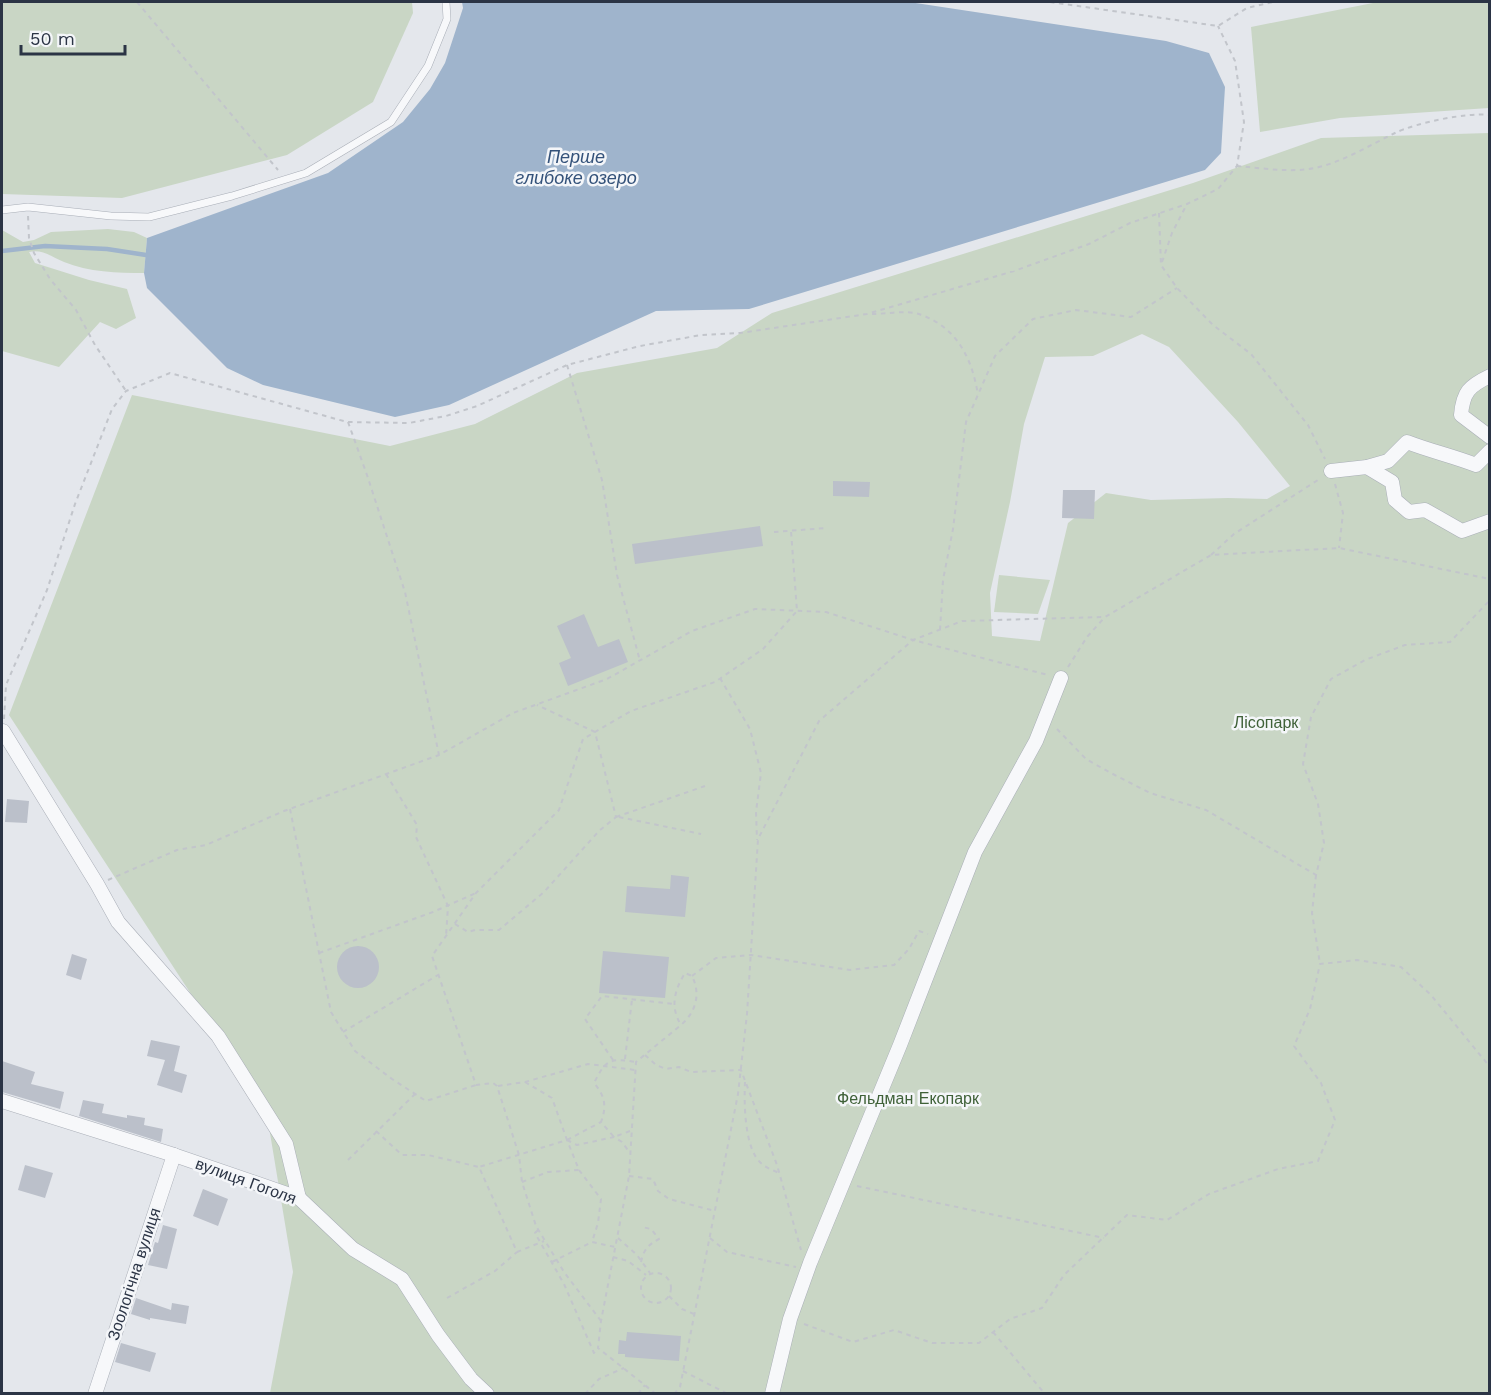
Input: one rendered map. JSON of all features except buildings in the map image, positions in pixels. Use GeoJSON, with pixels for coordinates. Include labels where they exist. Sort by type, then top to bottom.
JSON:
{"type":"FeatureCollection","features":[{"type":"Feature","properties":{"kind":"street"},"geometry":{"type":"LineString","coordinates":[[1490,376],[1474,384],[1462,400],[1461,415],[1490,437]]}},
{"type":"Feature","properties":{"kind":"street"},"geometry":{"type":"LineString","coordinates":[[1331,471],[1367,467],[1388,461],[1407,442],[1476,465],[1490,451]]}},
{"type":"Feature","properties":{"kind":"street"},"geometry":{"type":"LineString","coordinates":[[1367,467],[1392,482],[1395,501],[1409,512],[1425,510],[1462,531],[1490,521]]}},
{"type":"Feature","properties":{"kind":"street"},"geometry":{"type":"LineString","coordinates":[[772,1394],[790,1319],[807,1269],[900,1045],[975,852],[1036,741],[1061,678]]}},
{"type":"Feature","properties":{"kind":"street"},"geometry":{"type":"LineString","coordinates":[[2,734],[97,884],[118,922],[218,1036],[286,1144],[299,1198]]}},
{"type":"Feature","properties":{"kind":"street","name":"вулиця Гоголя"},"geometry":{"type":"LineString","coordinates":[[2,1101],[174,1155],[299,1198],[353,1249],[402,1279],[438,1335],[471,1379],[487,1394]]}},
{"type":"Feature","properties":{"kind":"street","name":"Зоологічна вулиця"},"geometry":{"type":"LineString","coordinates":[[95,1394],[174,1155]]}},
{"type":"Feature","properties":{"kind":"lane"},"geometry":{"type":"LineString","coordinates":[[2,210],[28,207],[149,218],[306,173],[391,122],[428,66],[447,19],[446,2]]}},
{"type":"Feature","properties":{"kind":"path"},"geometry":{"type":"LineString","coordinates":[[136,2],[286,179]]}},
{"type":"Feature","properties":{"kind":"path"},"geometry":{"type":"LineString","coordinates":[[1050,2],[1218,26],[1246,8],[1273,2]]}},
{"type":"Feature","properties":{"kind":"path"},"geometry":{"type":"LineString","coordinates":[[2,734],[6,685],[47,590],[75,504],[112,409],[126,391],[170,373],[348,422],[409,423],[446,416],[477,406],[567,365],[658,342],[701,335],[740,333],[867,314],[1014,271],[1089,244],[1131,224],[1187,204],[1218,189],[1237,166],[1244,122],[1235,61],[1218,26]]}},
{"type":"Feature","properties":{"kind":"path"},"geometry":{"type":"LineString","coordinates":[[1237,166],[1292,170],[1316,168],[1357,152],[1398,131],[1442,120],[1481,114],[1490,115]]}},
{"type":"Feature","properties":{"kind":"path"},"geometry":{"type":"LineString","coordinates":[[1161,265],[1172,233],[1187,204]]}},
{"type":"Feature","properties":{"kind":"path"},"geometry":{"type":"LineString","coordinates":[[28,207],[29,238],[34,253],[50,279],[76,310],[95,345],[126,391]]}},
{"type":"Feature","properties":{"kind":"path"},"geometry":{"type":"LineString","coordinates":[[1159,213],[1161,265],[1177,288],[1213,325],[1251,354],[1308,425],[1331,471],[1343,513],[1339,549]]}},
{"type":"Feature","properties":{"kind":"path"},"geometry":{"type":"LineString","coordinates":[[940,630],[944,580],[953,529],[966,422],[995,356],[1033,319],[1076,310],[1131,317],[1177,288]]}},
{"type":"Feature","properties":{"kind":"path"},"geometry":{"type":"LineString","coordinates":[[867,314],[917,314],[941,325],[965,348],[978,396]]}},
{"type":"Feature","properties":{"kind":"path"},"geometry":{"type":"LineString","coordinates":[[567,365],[602,480],[617,575],[640,661]]}},
{"type":"Feature","properties":{"kind":"path"},"geometry":{"type":"LineString","coordinates":[[348,422],[405,592],[439,755]]}},
{"type":"Feature","properties":{"kind":"path"},"geometry":{"type":"LineString","coordinates":[[97,884],[177,850],[206,845],[290,809],[439,755],[513,713],[607,679],[692,631],[755,609],[826,612],[913,640],[1061,678],[1087,637],[1106,617],[1211,555],[1234,534],[1331,471]]}},
{"type":"Feature","properties":{"kind":"path"},"geometry":{"type":"LineString","coordinates":[[774,532],[826,528]]}},
{"type":"Feature","properties":{"kind":"path"},"geometry":{"type":"LineString","coordinates":[[476,1084],[432,956],[476,893],[559,810],[583,738],[630,711],[715,682],[763,649],[797,611],[791,531]]}},
{"type":"Feature","properties":{"kind":"path"},"geometry":{"type":"LineString","coordinates":[[1211,555],[1339,549],[1490,579]]}},
{"type":"Feature","properties":{"kind":"path"},"geometry":{"type":"LineString","coordinates":[[790,1319],[853,1341],[894,1330],[932,1343],[979,1343],[1010,1319],[1042,1308],[1064,1275],[1127,1215],[1167,1220],[1209,1194],[1278,1169],[1318,1161],[1335,1120],[1321,1083],[1294,1046],[1310,1009],[1320,964],[1312,913],[1316,875],[1324,843],[1318,804],[1303,764],[1311,717],[1331,679],[1365,660],[1405,645],[1450,642],[1490,600]]}},
{"type":"Feature","properties":{"kind":"path"},"geometry":{"type":"LineString","coordinates":[[674,1394],[680,1387],[738,1094],[751,955],[758,839],[819,721],[913,640],[962,621],[1106,617]]}},
{"type":"Feature","properties":{"kind":"path"},"geometry":{"type":"LineString","coordinates":[[720,678],[750,729],[761,773],[756,812],[757,859]]}},
{"type":"Feature","properties":{"kind":"path"},"geometry":{"type":"LineString","coordinates":[[535,705],[594,732]]}},
{"type":"Feature","properties":{"kind":"path"},"geometry":{"type":"LineString","coordinates":[[1046,716],[1060,734],[1086,759],[1150,793],[1206,810],[1316,875]]}},
{"type":"Feature","properties":{"kind":"path"},"geometry":{"type":"LineString","coordinates":[[594,732],[616,817]]}},
{"type":"Feature","properties":{"kind":"path"},"geometry":{"type":"LineString","coordinates":[[386,774],[417,825],[416,837],[448,906],[446,937]]}},
{"type":"Feature","properties":{"kind":"path"},"geometry":{"type":"LineString","coordinates":[[455,924],[468,932],[499,930],[544,892],[599,831],[616,817],[705,786]]}},
{"type":"Feature","properties":{"kind":"path"},"geometry":{"type":"LineString","coordinates":[[290,809],[331,1012],[355,1051],[426,1101],[476,1084],[493,1083],[497,1086],[525,1082],[588,1064],[635,1070]]}},
{"type":"Feature","properties":{"kind":"path"},"geometry":{"type":"LineString","coordinates":[[616,817],[701,834]]}},
{"type":"Feature","properties":{"kind":"path"},"geometry":{"type":"LineString","coordinates":[[319,953],[448,906],[476,893]]}},
{"type":"Feature","properties":{"kind":"path"},"geometry":{"type":"LineString","coordinates":[[692,976],[716,958],[751,955],[850,970],[894,965],[909,949],[919,931],[941,939]]}},
{"type":"Feature","properties":{"kind":"path"},"geometry":{"type":"LineString","coordinates":[[1320,964],[1357,960],[1401,967],[1431,995],[1490,1067]]}},
{"type":"Feature","properties":{"kind":"path"},"geometry":{"type":"LineString","coordinates":[[538,1230],[535,1233],[566,1288],[594,1353],[598,1348],[601,1321],[629,1176],[636,1062],[686,1021],[696,1005],[697,986],[692,976],[685,974],[674,998],[674,1014],[681,1025]]}},
{"type":"Feature","properties":{"kind":"path"},"geometry":{"type":"LineString","coordinates":[[343,1032],[438,975]]}},
{"type":"Feature","properties":{"kind":"path"},"geometry":{"type":"LineString","coordinates":[[613,1060],[585,1019],[602,996],[674,1004]]}},
{"type":"Feature","properties":{"kind":"path"},"geometry":{"type":"LineString","coordinates":[[625,1060],[632,999]]}},
{"type":"Feature","properties":{"kind":"path"},"geometry":{"type":"LineString","coordinates":[[645,1055],[666,1070],[679,1067],[691,1072],[741,1070]]}},
{"type":"Feature","properties":{"kind":"path"},"geometry":{"type":"LineString","coordinates":[[376,1131],[402,1155],[428,1155],[479,1167],[567,1140],[601,1122],[605,1110],[603,1094],[594,1083],[603,1066],[613,1060],[636,1062]]}},
{"type":"Feature","properties":{"kind":"path"},"geometry":{"type":"LineString","coordinates":[[741,1070],[779,1173],[791,1221],[807,1269]]}},
{"type":"Feature","properties":{"kind":"path"},"geometry":{"type":"LineString","coordinates":[[745,1080],[744,1116],[751,1144],[760,1163],[779,1173]]}},
{"type":"Feature","properties":{"kind":"path"},"geometry":{"type":"LineString","coordinates":[[525,1082],[552,1098],[579,1170],[602,1198],[592,1242]]}},
{"type":"Feature","properties":{"kind":"path"},"geometry":{"type":"LineString","coordinates":[[497,1086],[519,1155],[522,1182],[538,1230],[573,1284],[601,1321]]}},
{"type":"Feature","properties":{"kind":"path"},"geometry":{"type":"LineString","coordinates":[[348,1160],[415,1094]]}},
{"type":"Feature","properties":{"kind":"path"},"geometry":{"type":"LineString","coordinates":[[601,1122],[630,1152]]}},
{"type":"Feature","properties":{"kind":"path"},"geometry":{"type":"LineString","coordinates":[[567,1140],[576,1144],[614,1137],[632,1130]]}},
{"type":"Feature","properties":{"kind":"path"},"geometry":{"type":"LineString","coordinates":[[479,1167],[517,1252]]}},
{"type":"Feature","properties":{"kind":"path"},"geometry":{"type":"LineString","coordinates":[[522,1182],[548,1172],[579,1170]]}},
{"type":"Feature","properties":{"kind":"path"},"geometry":{"type":"LineString","coordinates":[[629,1176],[653,1179],[658,1191],[669,1199],[715,1211]]}},
{"type":"Feature","properties":{"kind":"path"},"geometry":{"type":"LineString","coordinates":[[843,1183],[1104,1238]]}},
{"type":"Feature","properties":{"kind":"path"},"geometry":{"type":"LineString","coordinates":[[642,1227],[651,1229],[658,1239],[643,1251],[642,1262]]}},
{"type":"Feature","properties":{"kind":"path"},"geometry":{"type":"LineString","coordinates":[[617,1237],[642,1262],[648,1274]]}},
{"type":"Feature","properties":{"kind":"path"},"geometry":{"type":"LineString","coordinates":[[710,1238],[727,1252],[807,1269]]}},
{"type":"Feature","properties":{"kind":"path"},"geometry":{"type":"LineString","coordinates":[[447,1298],[495,1271],[517,1252],[545,1241]]}},
{"type":"Feature","properties":{"kind":"path"},"geometry":{"type":"LineString","coordinates":[[552,1262],[592,1242],[615,1247]]}},
{"type":"Feature","properties":{"kind":"path"},"geometry":{"type":"LineString","coordinates":[[613,1257],[628,1261],[648,1274],[659,1273],[668,1278],[671,1286],[669,1296],[659,1303],[646,1300],[640,1288],[640,1283],[648,1274]]}},
{"type":"Feature","properties":{"kind":"path"},"geometry":{"type":"LineString","coordinates":[[566,1288],[573,1284]]}},
{"type":"Feature","properties":{"kind":"path"},"geometry":{"type":"LineString","coordinates":[[669,1296],[682,1309],[694,1314]]}},
{"type":"Feature","properties":{"kind":"path"},"geometry":{"type":"LineString","coordinates":[[993,1332],[1045,1394]]}},
{"type":"Feature","properties":{"kind":"path"},"geometry":{"type":"LineString","coordinates":[[598,1348],[656,1394]]}},
{"type":"Feature","properties":{"kind":"path"},"geometry":{"type":"LineString","coordinates":[[585,1394],[599,1379],[624,1368]]}},
{"type":"Feature","properties":{"kind":"path"},"geometry":{"type":"LineString","coordinates":[[683,1371],[728,1394]]}},
{"type":"Feature","properties":{"kind":"path"},"geometry":{"type":"LineString","coordinates":[[638,1394],[645,1385]]}},
{"type":"Feature","properties":{"kind":"green space"},"geometry":{"type":"Polygon","coordinates":[[[2,2],[412,2],[413,13],[373,102],[287,155],[122,198],[2,194],[2,2]]]}},
{"type":"Feature","properties":{"kind":"green space"},"geometry":{"type":"Polygon","coordinates":[[[1378,2],[1489,2],[1489,108],[1340,118],[1260,132],[1251,27],[1378,2]]]}},
{"type":"Feature","properties":{"kind":"green space"},"geometry":{"type":"Polygon","coordinates":[[[1489,133],[1489,1393],[270,1393],[293,1272],[266,1109],[9,715],[132,395],[390,446],[475,424],[577,373],[717,348],[772,313],[1193,183],[1321,138],[1489,133]],[[1142,334],[1093,356],[1045,357],[1024,424],[990,593],[992,636],[1040,641],[1068,523],[1106,493],[1151,500],[1267,499],[1290,486],[1238,422],[1169,347],[1142,334]]]}},
{"type":"Feature","properties":{"kind":"green space"},"geometry":{"type":"Polygon","coordinates":[[[108,229],[134,232],[147,238],[144,273],[93,270],[43,253],[29,252],[35,263],[127,289],[136,318],[116,329],[100,322],[59,367],[2,351],[2,230],[23,242],[34,240],[51,232],[108,229]]]}},
{"type":"Feature","properties":{"kind":"green space"},"geometry":{"type":"Polygon","coordinates":[[[999,575],[1050,580],[1038,614],[994,612],[999,575]]]}},
{"type":"Feature","properties":{"kind":"water","name":"Перше глибоке озеро"},"geometry":{"type":"Polygon","coordinates":[[[462,2],[909,2],[1166,41],[1209,53],[1225,87],[1221,153],[1205,170],[749,309],[656,311],[449,405],[395,417],[263,385],[227,368],[147,288],[144,273],[147,238],[328,173],[403,122],[430,89],[445,63],[463,8],[462,2]]]}},
{"type":"Feature","properties":{"kind":"waterway"},"geometry":{"type":"LineString","coordinates":[[2,251],[45,246],[107,249],[146,255]]}},
{"type":"Feature","properties":{"kind":"park label","name":"Лісопарк"},"geometry":{"type":"Point","coordinates":[1266,722]}},
{"type":"Feature","properties":{"kind":"park label","name":"Фельдман Екопарк"},"geometry":{"type":"Point","coordinates":[908,1098]}}]}
